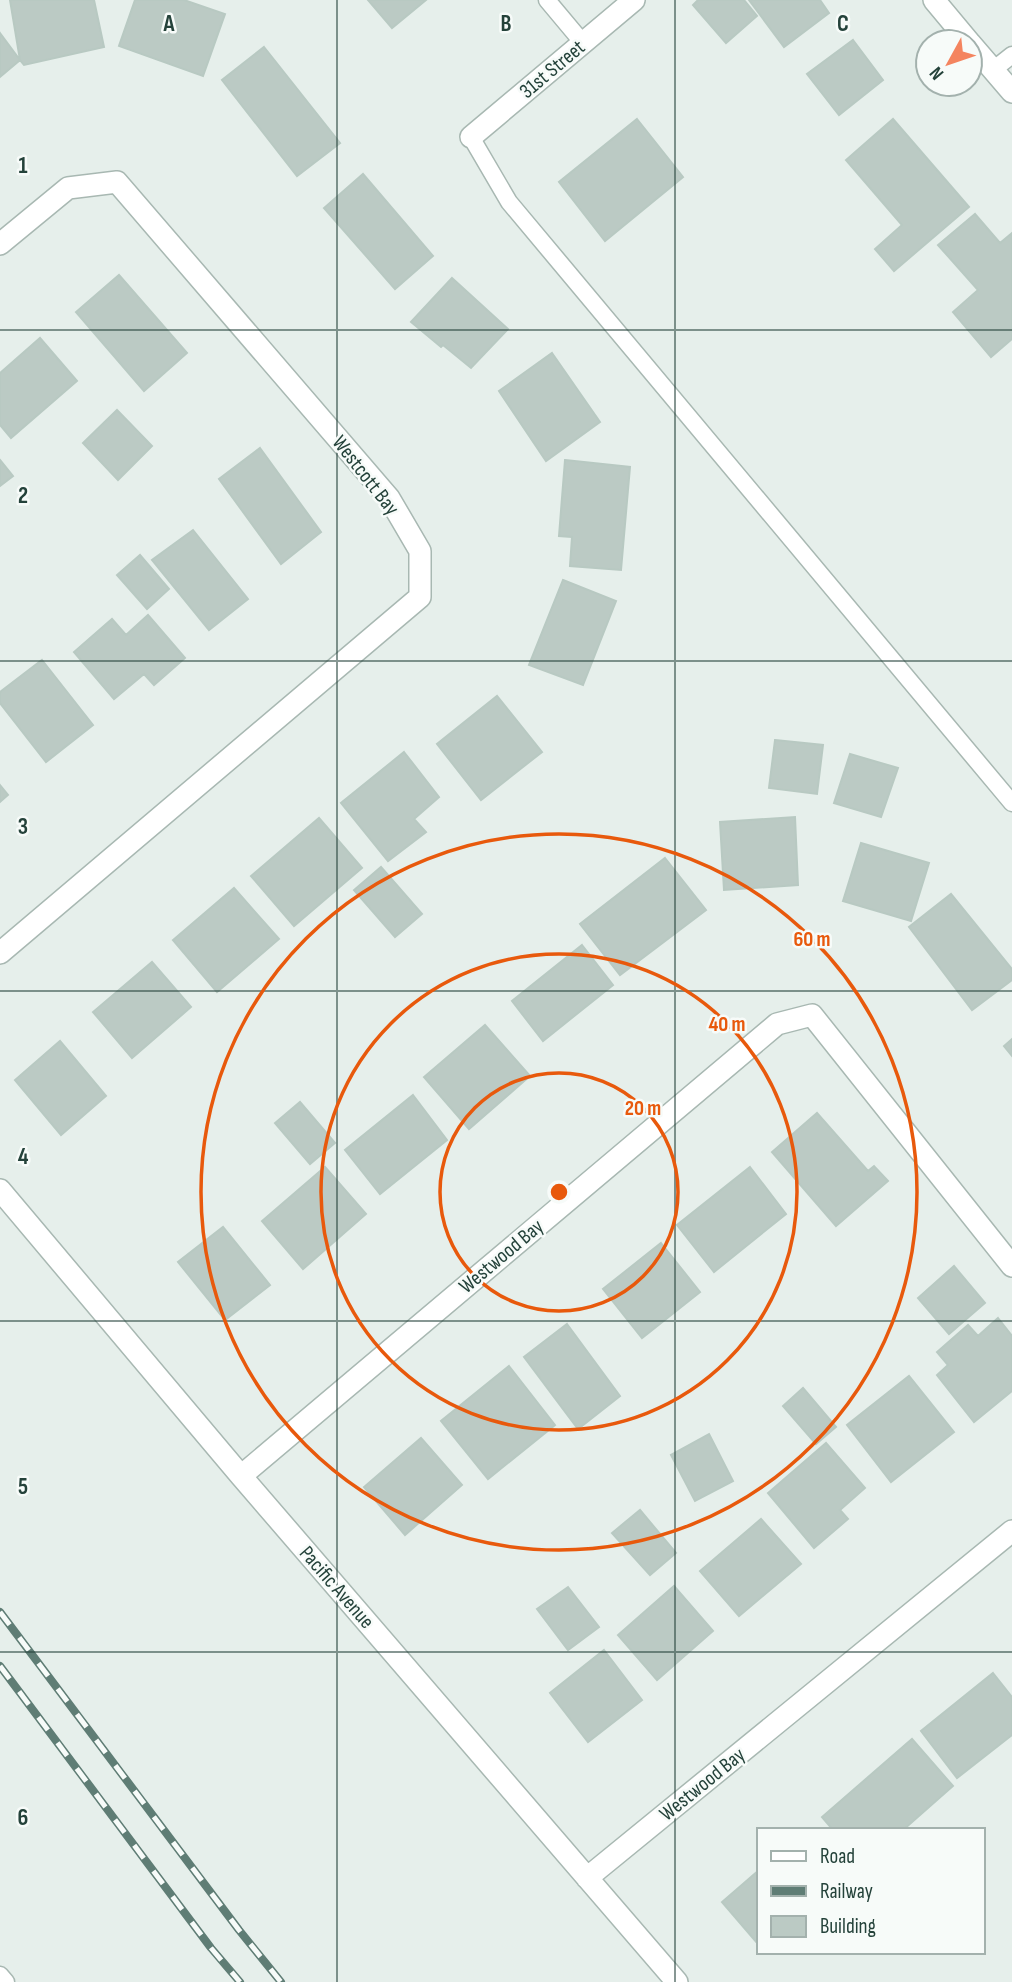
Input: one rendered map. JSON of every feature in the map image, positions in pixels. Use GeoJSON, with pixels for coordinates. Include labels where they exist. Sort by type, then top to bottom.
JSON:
{"type":"FeatureCollection","features":[{"type":"Feature","properties":{"kind":"street","name":"31st Street"},"geometry":{"type":"LineString","coordinates":[[471,137],[634,0]]}},
{"type":"Feature","properties":{"kind":"street"},"geometry":{"type":"LineString","coordinates":[[934,0],[958,28]]}},
{"type":"Feature","properties":{"kind":"street"},"geometry":{"type":"LineString","coordinates":[[984,59],[1012,92]]}},
{"type":"Feature","properties":{"kind":"street","name":"Westcott Bay"},"geometry":{"type":"LineString","coordinates":[[0,244],[68,188],[117,182],[389,498],[420,551],[420,597],[0,953]]}},
{"type":"Feature","properties":{"kind":"street","name":"Westwood Bay"},"geometry":{"type":"LineString","coordinates":[[241,1476],[777,1024],[812,1015],[1012,1266]]}},
{"type":"Feature","properties":{"kind":"street","name":"Pacific Avenue"},"geometry":{"type":"LineString","coordinates":[[0,1190],[241,1476],[677,1982]]}},
{"type":"Feature","properties":{"kind":"street","name":"Westwood Bay"},"geometry":{"type":"LineString","coordinates":[[587,1878],[1012,1531]]}},
{"type":"Feature","properties":{"kind":"lane"},"geometry":{"type":"LineString","coordinates":[[547,0],[583,43]]}},
{"type":"Feature","properties":{"kind":"lane"},"geometry":{"type":"LineString","coordinates":[[993,70],[1012,55]]}},
{"type":"Feature","properties":{"kind":"lane"},"geometry":{"type":"LineString","coordinates":[[471,137],[509,202],[1012,803]]}},
{"type":"Feature","properties":{"kind":"lane"},"geometry":{"type":"LineString","coordinates":[[0,1975],[6,1982]]}},
{"type":"Feature","properties":{"kind":"building"},"geometry":{"type":"Polygon","coordinates":[[[10,0],[94,0],[104,47],[24,65],[20,60],[10,0]]]}},
{"type":"Feature","properties":{"kind":"building"},"geometry":{"type":"Polygon","coordinates":[[[135,0],[184,0],[225,14],[203,76],[119,46],[135,0]]]}},
{"type":"Feature","properties":{"kind":"building"},"geometry":{"type":"Polygon","coordinates":[[[368,0],[426,0],[392,28],[368,0]]]}},
{"type":"Feature","properties":{"kind":"building"},"geometry":{"type":"Polygon","coordinates":[[[698,0],[744,0],[757,16],[726,43],[693,5],[698,0]]]}},
{"type":"Feature","properties":{"kind":"building"},"geometry":{"type":"Polygon","coordinates":[[[749,0],[820,0],[829,13],[784,47],[749,0]]]}},
{"type":"Feature","properties":{"kind":"building"},"geometry":{"type":"Polygon","coordinates":[[[0,33],[20,60],[0,77],[0,33]]]}},
{"type":"Feature","properties":{"kind":"building"},"geometry":{"type":"Polygon","coordinates":[[[853,40],[883,80],[839,115],[807,74],[853,40]]]}},
{"type":"Feature","properties":{"kind":"building"},"geometry":{"type":"Polygon","coordinates":[[[264,47],[340,143],[297,176],[222,80],[264,47]]]}},
{"type":"Feature","properties":{"kind":"building"},"geometry":{"type":"Polygon","coordinates":[[[637,119],[683,177],[605,241],[559,182],[637,119]]]}},
{"type":"Feature","properties":{"kind":"building"},"geometry":{"type":"Polygon","coordinates":[[[893,119],[969,207],[894,271],[875,249],[902,225],[846,160],[893,119]]]}},
{"type":"Feature","properties":{"kind":"building"},"geometry":{"type":"Polygon","coordinates":[[[363,174],[433,256],[395,289],[324,208],[363,174]]]}},
{"type":"Feature","properties":{"kind":"building"},"geometry":{"type":"Polygon","coordinates":[[[975,214],[1000,243],[1012,233],[1012,339],[991,357],[953,312],[978,290],[938,245],[975,214]]]}},
{"type":"Feature","properties":{"kind":"building"},"geometry":{"type":"Polygon","coordinates":[[[119,275],[187,353],[144,391],[76,312],[119,275]]]}},
{"type":"Feature","properties":{"kind":"building"},"geometry":{"type":"Polygon","coordinates":[[[452,278],[508,329],[471,368],[411,322],[452,278]]]}},
{"type":"Feature","properties":{"kind":"building"},"geometry":{"type":"Polygon","coordinates":[[[40,338],[77,381],[11,438],[0,425],[0,373],[40,338]]]}},
{"type":"Feature","properties":{"kind":"building"},"geometry":{"type":"Polygon","coordinates":[[[552,353],[600,422],[546,461],[499,391],[552,353]]]}},
{"type":"Feature","properties":{"kind":"building"},"geometry":{"type":"Polygon","coordinates":[[[117,410],[152,446],[118,480],[83,443],[117,410]]]}},
{"type":"Feature","properties":{"kind":"building"},"geometry":{"type":"Polygon","coordinates":[[[260,448],[321,532],[281,564],[219,479],[260,448]]]}},
{"type":"Feature","properties":{"kind":"building"},"geometry":{"type":"Polygon","coordinates":[[[0,460],[13,476],[0,486],[0,460]]]}},
{"type":"Feature","properties":{"kind":"building"},"geometry":{"type":"Polygon","coordinates":[[[565,460],[630,467],[621,570],[570,566],[572,537],[559,536],[565,460]]]}},
{"type":"Feature","properties":{"kind":"building"},"geometry":{"type":"Polygon","coordinates":[[[193,530],[248,599],[209,630],[152,560],[193,530]]]}},
{"type":"Feature","properties":{"kind":"building"},"geometry":{"type":"Polygon","coordinates":[[[140,555],[169,589],[147,609],[117,575],[140,555]]]}},
{"type":"Feature","properties":{"kind":"building"},"geometry":{"type":"Polygon","coordinates":[[[563,580],[616,601],[583,685],[529,665],[563,580]]]}},
{"type":"Feature","properties":{"kind":"building"},"geometry":{"type":"Polygon","coordinates":[[[148,615],[185,658],[154,685],[144,674],[114,699],[74,652],[112,619],[126,635],[148,615]]]}},
{"type":"Feature","properties":{"kind":"building"},"geometry":{"type":"Polygon","coordinates":[[[42,660],[93,725],[46,762],[0,703],[0,692],[42,660]]]}},
{"type":"Feature","properties":{"kind":"building"},"geometry":{"type":"Polygon","coordinates":[[[497,696],[542,752],[481,800],[437,744],[497,696]]]}},
{"type":"Feature","properties":{"kind":"building"},"geometry":{"type":"Polygon","coordinates":[[[775,740],[823,745],[817,794],[769,788],[775,740]]]}},
{"type":"Feature","properties":{"kind":"building"},"geometry":{"type":"Polygon","coordinates":[[[404,752],[439,797],[414,819],[426,832],[388,861],[341,803],[404,752]]]}},
{"type":"Feature","properties":{"kind":"building"},"geometry":{"type":"Polygon","coordinates":[[[850,754],[898,768],[881,817],[834,803],[850,754]]]}},
{"type":"Feature","properties":{"kind":"building"},"geometry":{"type":"Polygon","coordinates":[[[0,785],[8,795],[0,802],[0,785]]]}},
{"type":"Feature","properties":{"kind":"building"},"geometry":{"type":"Polygon","coordinates":[[[795,817],[798,885],[724,890],[720,822],[795,817]]]}},
{"type":"Feature","properties":{"kind":"building"},"geometry":{"type":"Polygon","coordinates":[[[319,818],[362,868],[294,926],[251,876],[319,818]]]}},
{"type":"Feature","properties":{"kind":"building"},"geometry":{"type":"Polygon","coordinates":[[[861,843],[929,863],[911,921],[843,901],[861,843]]]}},
{"type":"Feature","properties":{"kind":"building"},"geometry":{"type":"Polygon","coordinates":[[[665,858],[706,910],[620,975],[580,924],[665,858]]]}},
{"type":"Feature","properties":{"kind":"building"},"geometry":{"type":"Polygon","coordinates":[[[381,867],[422,914],[395,937],[354,890],[381,867]]]}},
{"type":"Feature","properties":{"kind":"building"},"geometry":{"type":"Polygon","coordinates":[[[234,888],[279,939],[217,992],[173,940],[234,888]]]}},
{"type":"Feature","properties":{"kind":"building"},"geometry":{"type":"Polygon","coordinates":[[[951,894],[1012,969],[1012,980],[972,1010],[909,927],[951,894]]]}},
{"type":"Feature","properties":{"kind":"building"},"geometry":{"type":"Polygon","coordinates":[[[582,945],[613,985],[543,1041],[512,1001],[582,945]]]}},
{"type":"Feature","properties":{"kind":"building"},"geometry":{"type":"Polygon","coordinates":[[[152,962],[191,1007],[132,1058],[93,1012],[152,962]]]}},
{"type":"Feature","properties":{"kind":"building"},"geometry":{"type":"Polygon","coordinates":[[[485,1025],[530,1076],[469,1129],[424,1077],[485,1025]]]}},
{"type":"Feature","properties":{"kind":"building"},"geometry":{"type":"Polygon","coordinates":[[[1012,1039],[1012,1056],[1004,1046],[1012,1039]]]}},
{"type":"Feature","properties":{"kind":"building"},"geometry":{"type":"Polygon","coordinates":[[[60,1041],[106,1096],[61,1135],[15,1080],[60,1041]]]}},
{"type":"Feature","properties":{"kind":"building"},"geometry":{"type":"Polygon","coordinates":[[[413,1095],[447,1140],[380,1194],[345,1150],[413,1095]]]}},
{"type":"Feature","properties":{"kind":"building"},"geometry":{"type":"Polygon","coordinates":[[[300,1102],[335,1143],[310,1164],[275,1123],[300,1102]]]}},
{"type":"Feature","properties":{"kind":"building"},"geometry":{"type":"Polygon","coordinates":[[[817,1113],[868,1171],[874,1166],[888,1181],[836,1226],[772,1152],[817,1113]]]}},
{"type":"Feature","properties":{"kind":"building"},"geometry":{"type":"Polygon","coordinates":[[[325,1167],[366,1214],[303,1269],[262,1221],[325,1167]]]}},
{"type":"Feature","properties":{"kind":"building"},"geometry":{"type":"Polygon","coordinates":[[[750,1167],[786,1214],[714,1272],[677,1225],[750,1167]]]}},
{"type":"Feature","properties":{"kind":"building"},"geometry":{"type":"Polygon","coordinates":[[[223,1227],[270,1285],[225,1320],[178,1262],[223,1227]]]}},
{"type":"Feature","properties":{"kind":"building"},"geometry":{"type":"Polygon","coordinates":[[[661,1243],[700,1292],[642,1338],[603,1289],[661,1243]]]}},
{"type":"Feature","properties":{"kind":"building"},"geometry":{"type":"Polygon","coordinates":[[[954,1266],[985,1303],[949,1334],[918,1298],[954,1266]]]}},
{"type":"Feature","properties":{"kind":"building"},"geometry":{"type":"Polygon","coordinates":[[[998,1318],[1012,1336],[1012,1391],[974,1422],[937,1375],[948,1365],[937,1352],[968,1325],[978,1336],[998,1318]]]}},
{"type":"Feature","properties":{"kind":"building"},"geometry":{"type":"Polygon","coordinates":[[[567,1324],[620,1396],[578,1429],[524,1357],[567,1324]]]}},
{"type":"Feature","properties":{"kind":"building"},"geometry":{"type":"Polygon","coordinates":[[[509,1366],[555,1425],[488,1479],[441,1421],[509,1366]]]}},
{"type":"Feature","properties":{"kind":"building"},"geometry":{"type":"Polygon","coordinates":[[[909,1376],[954,1432],[891,1482],[847,1425],[909,1376]]]}},
{"type":"Feature","properties":{"kind":"building"},"geometry":{"type":"Polygon","coordinates":[[[803,1388],[836,1427],[816,1444],[783,1406],[803,1388]]]}},
{"type":"Feature","properties":{"kind":"building"},"geometry":{"type":"Polygon","coordinates":[[[709,1434],[733,1481],[695,1501],[671,1455],[709,1434]]]}},
{"type":"Feature","properties":{"kind":"building"},"geometry":{"type":"Polygon","coordinates":[[[421,1438],[462,1485],[405,1535],[364,1487],[421,1438]]]}},
{"type":"Feature","properties":{"kind":"building"},"geometry":{"type":"Polygon","coordinates":[[[826,1443],[865,1488],[840,1510],[848,1519],[814,1548],[768,1493],[826,1443]]]}},
{"type":"Feature","properties":{"kind":"building"},"geometry":{"type":"Polygon","coordinates":[[[640,1510],[676,1553],[650,1575],[612,1533],[640,1510]]]}},
{"type":"Feature","properties":{"kind":"building"},"geometry":{"type":"Polygon","coordinates":[[[761,1519],[801,1564],[739,1616],[700,1571],[761,1519]]]}},
{"type":"Feature","properties":{"kind":"building"},"geometry":{"type":"Polygon","coordinates":[[[674,1586],[713,1631],[657,1680],[618,1635],[674,1586]]]}},
{"type":"Feature","properties":{"kind":"building"},"geometry":{"type":"Polygon","coordinates":[[[568,1587],[599,1627],[568,1650],[537,1609],[568,1587]]]}},
{"type":"Feature","properties":{"kind":"building"},"geometry":{"type":"Polygon","coordinates":[[[604,1650],[642,1700],[588,1742],[550,1693],[604,1650]]]}},
{"type":"Feature","properties":{"kind":"building"},"geometry":{"type":"Polygon","coordinates":[[[993,1673],[1012,1697],[1012,1735],[957,1778],[921,1731],[993,1673]]]}},
{"type":"Feature","properties":{"kind":"building"},"geometry":{"type":"Polygon","coordinates":[[[912,1739],[953,1786],[905,1828],[831,1828],[822,1817],[912,1739]]]}},
{"type":"Feature","properties":{"kind":"building"},"geometry":{"type":"Polygon","coordinates":[[[757,1872],[757,1943],[722,1902],[757,1872]]]}},
{"type":"Feature","properties":{"kind":"railway"},"geometry":{"type":"LineString","coordinates":[[0,1612],[281,1982]]}},
{"type":"Feature","properties":{"kind":"railway"},"geometry":{"type":"LineString","coordinates":[[0,1666],[211,1948],[240,1982]]}}]}
